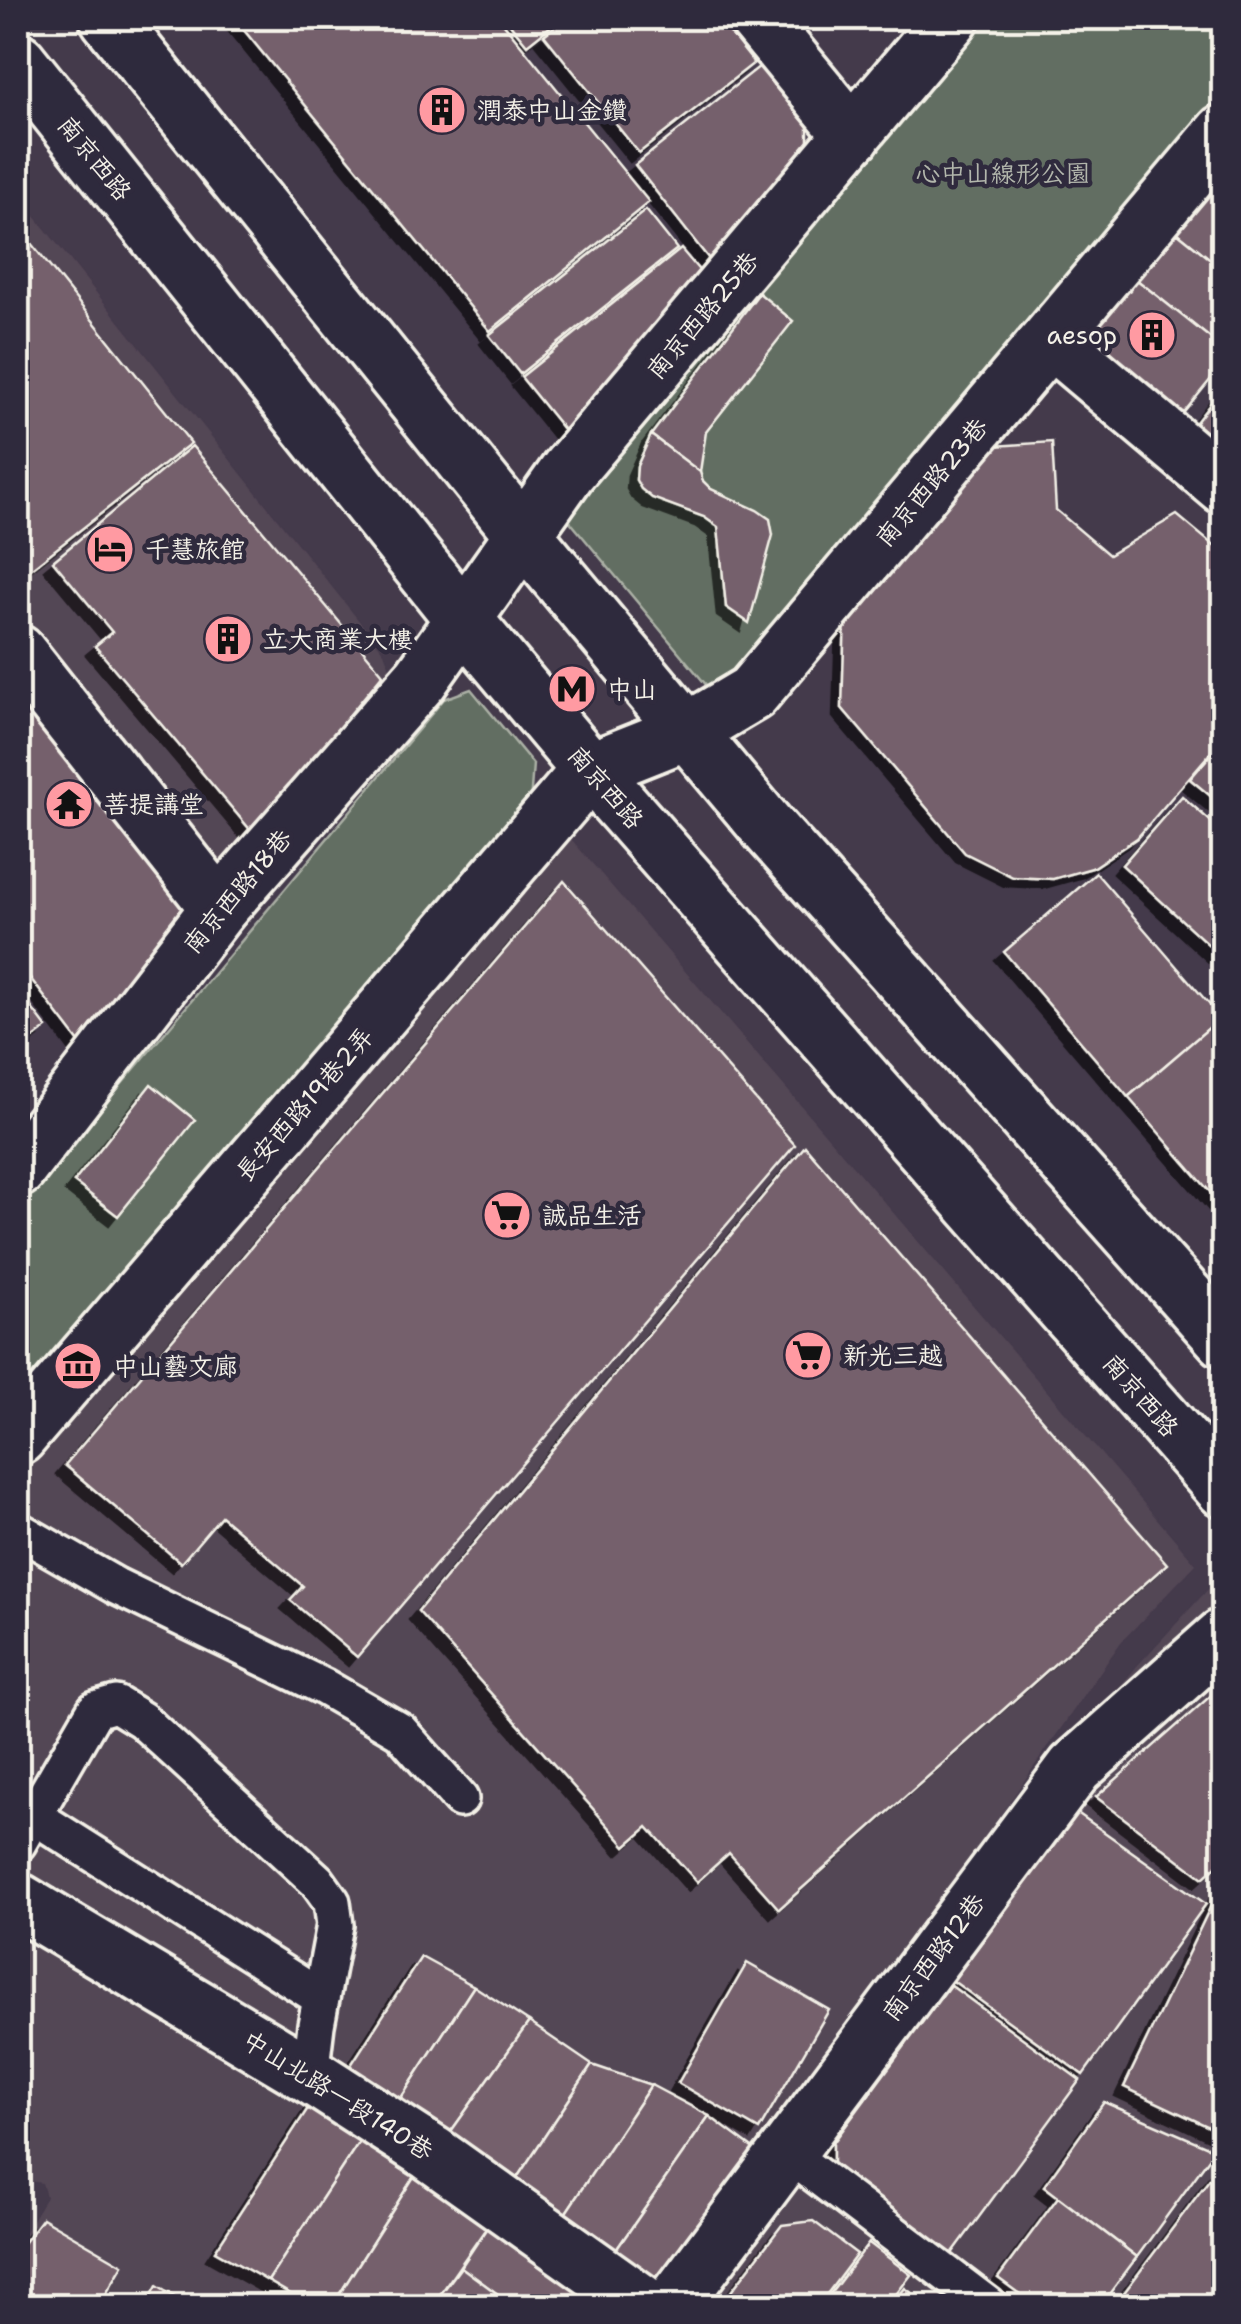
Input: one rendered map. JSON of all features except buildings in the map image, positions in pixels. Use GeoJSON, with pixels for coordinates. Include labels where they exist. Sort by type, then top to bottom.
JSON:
{"type":"FeatureCollection","features":[{"type":"Feature","properties":{"kind":"street"},"geometry":{"type":"LineString","coordinates":[[108,18],[522,533],[770,830],[1224,1339]]}},
{"type":"Feature","properties":{"kind":"street"},"geometry":{"type":"LineString","coordinates":[[758,18],[853,136]]}},
{"type":"Feature","properties":{"kind":"street","name":"南京西路25巷"},"geometry":{"type":"LineString","coordinates":[[464,620],[568,471],[951,18]]}},
{"type":"Feature","properties":{"kind":"street","name":"南京西路"},"geometry":{"type":"LineString","coordinates":[[18,60],[464,620],[590,770],[1224,1488]]}},
{"type":"Feature","properties":{"kind":"street","name":"南京西路23巷"},"geometry":{"type":"LineString","coordinates":[[590,770],[688,731],[752,693],[1224,132]]}},
{"type":"Feature","properties":{"kind":"street"},"geometry":{"type":"LineString","coordinates":[[1050,340],[1224,486]]}},
{"type":"Feature","properties":{"kind":"street","name":"南京西路18巷"},"geometry":{"type":"LineString","coordinates":[[18,1169],[218,908],[421,679],[464,620]]}},
{"type":"Feature","properties":{"kind":"street"},"geometry":{"type":"LineString","coordinates":[[18,652],[218,908]]}},
{"type":"Feature","properties":{"kind":"street","name":"長安西路19巷2弄"},"geometry":{"type":"LineString","coordinates":[[18,1436],[590,770]]}},
{"type":"Feature","properties":{"kind":"street","name":"南京西路12巷"},"geometry":{"type":"LineString","coordinates":[[672,2306],[1075,1768],[1224,1636]]}},
{"type":"Feature","properties":{"kind":"street","name":"中山北路一段140巷"},"geometry":{"type":"LineString","coordinates":[[18,1901],[431,2153],[646,2306]]}},
{"type":"Feature","properties":{"kind":"lane"},"geometry":{"type":"LineString","coordinates":[[18,1530],[116,1586],[324,1688],[400,1731],[460,1799]]}},
{"type":"Feature","properties":{"kind":"lane"},"geometry":{"type":"LineString","coordinates":[[310,2076],[336,1925],[332,1902],[317,1881],[142,1720],[116,1704],[95,1710],[26,1830],[321,1998]]}},
{"type":"Feature","properties":{"kind":"lane"},"geometry":{"type":"LineString","coordinates":[[786,2152],[989,2306]]}},
{"type":"Feature","properties":{"kind":"shaded area"},"geometry":{"type":"Polygon","coordinates":[[[18,195],[384,652],[393,676],[220,887],[18,626],[18,195]]]}},
{"type":"Feature","properties":{"kind":"shaded area"},"geometry":{"type":"Polygon","coordinates":[[[565,832],[1196,1564],[1121,1642],[763,2156],[442,2144],[18,1871],[18,1473],[565,832]]]}},
{"type":"Feature","properties":{"kind":"shaded area"},"geometry":{"type":"Polygon","coordinates":[[[1213,1584],[1224,1592],[1223,2306],[1023,2306],[808,2146],[1082,1732],[1213,1584]]]}},
{"type":"Feature","properties":{"kind":"shaded area"},"geometry":{"type":"Polygon","coordinates":[[[18,1902],[641,2306],[18,2306],[18,2243],[46,2197],[42,2183],[29,2181],[18,2195],[18,1902]]]}},
{"type":"Feature","properties":{"kind":"shaded area"},"geometry":{"type":"Polygon","coordinates":[[[799,2173],[971,2306],[696,2306],[799,2173]]]}},
{"type":"Feature","properties":{"kind":"green space","name":"心中山線形公園"},"geometry":{"type":"Polygon","coordinates":[[[968,18],[1223,18],[1223,108],[723,705],[558,507],[968,18]]]}},
{"type":"Feature","properties":{"kind":"green space"},"geometry":{"type":"Polygon","coordinates":[[[471,689],[533,764],[530,803],[18,1414],[18,1208],[444,699],[471,689]]]}},
{"type":"Feature","properties":{"kind":"place","name":"潤泰中山金鑽"},"geometry":{"type":"Point","coordinates":[442,110]}},
{"type":"Feature","properties":{"kind":"place","name":"aesop"},"geometry":{"type":"Point","coordinates":[1152,335]}},
{"type":"Feature","properties":{"kind":"place","name":"千慧旅館"},"geometry":{"type":"Point","coordinates":[110,549]}},
{"type":"Feature","properties":{"kind":"place","name":"立大商業大樓"},"geometry":{"type":"Point","coordinates":[228,639]}},
{"type":"Feature","properties":{"kind":"place","name":"中山"},"geometry":{"type":"Point","coordinates":[572,689]}},
{"type":"Feature","properties":{"kind":"place","name":"菩提講堂"},"geometry":{"type":"Point","coordinates":[69,804]}},
{"type":"Feature","properties":{"kind":"place","name":"誠品生活"},"geometry":{"type":"Point","coordinates":[507,1215]}},
{"type":"Feature","properties":{"kind":"place","name":"新光三越"},"geometry":{"type":"Point","coordinates":[808,1355]}},
{"type":"Feature","properties":{"kind":"place","name":"中山藝文廊"},"geometry":{"type":"Point","coordinates":[78,1366]}}]}
